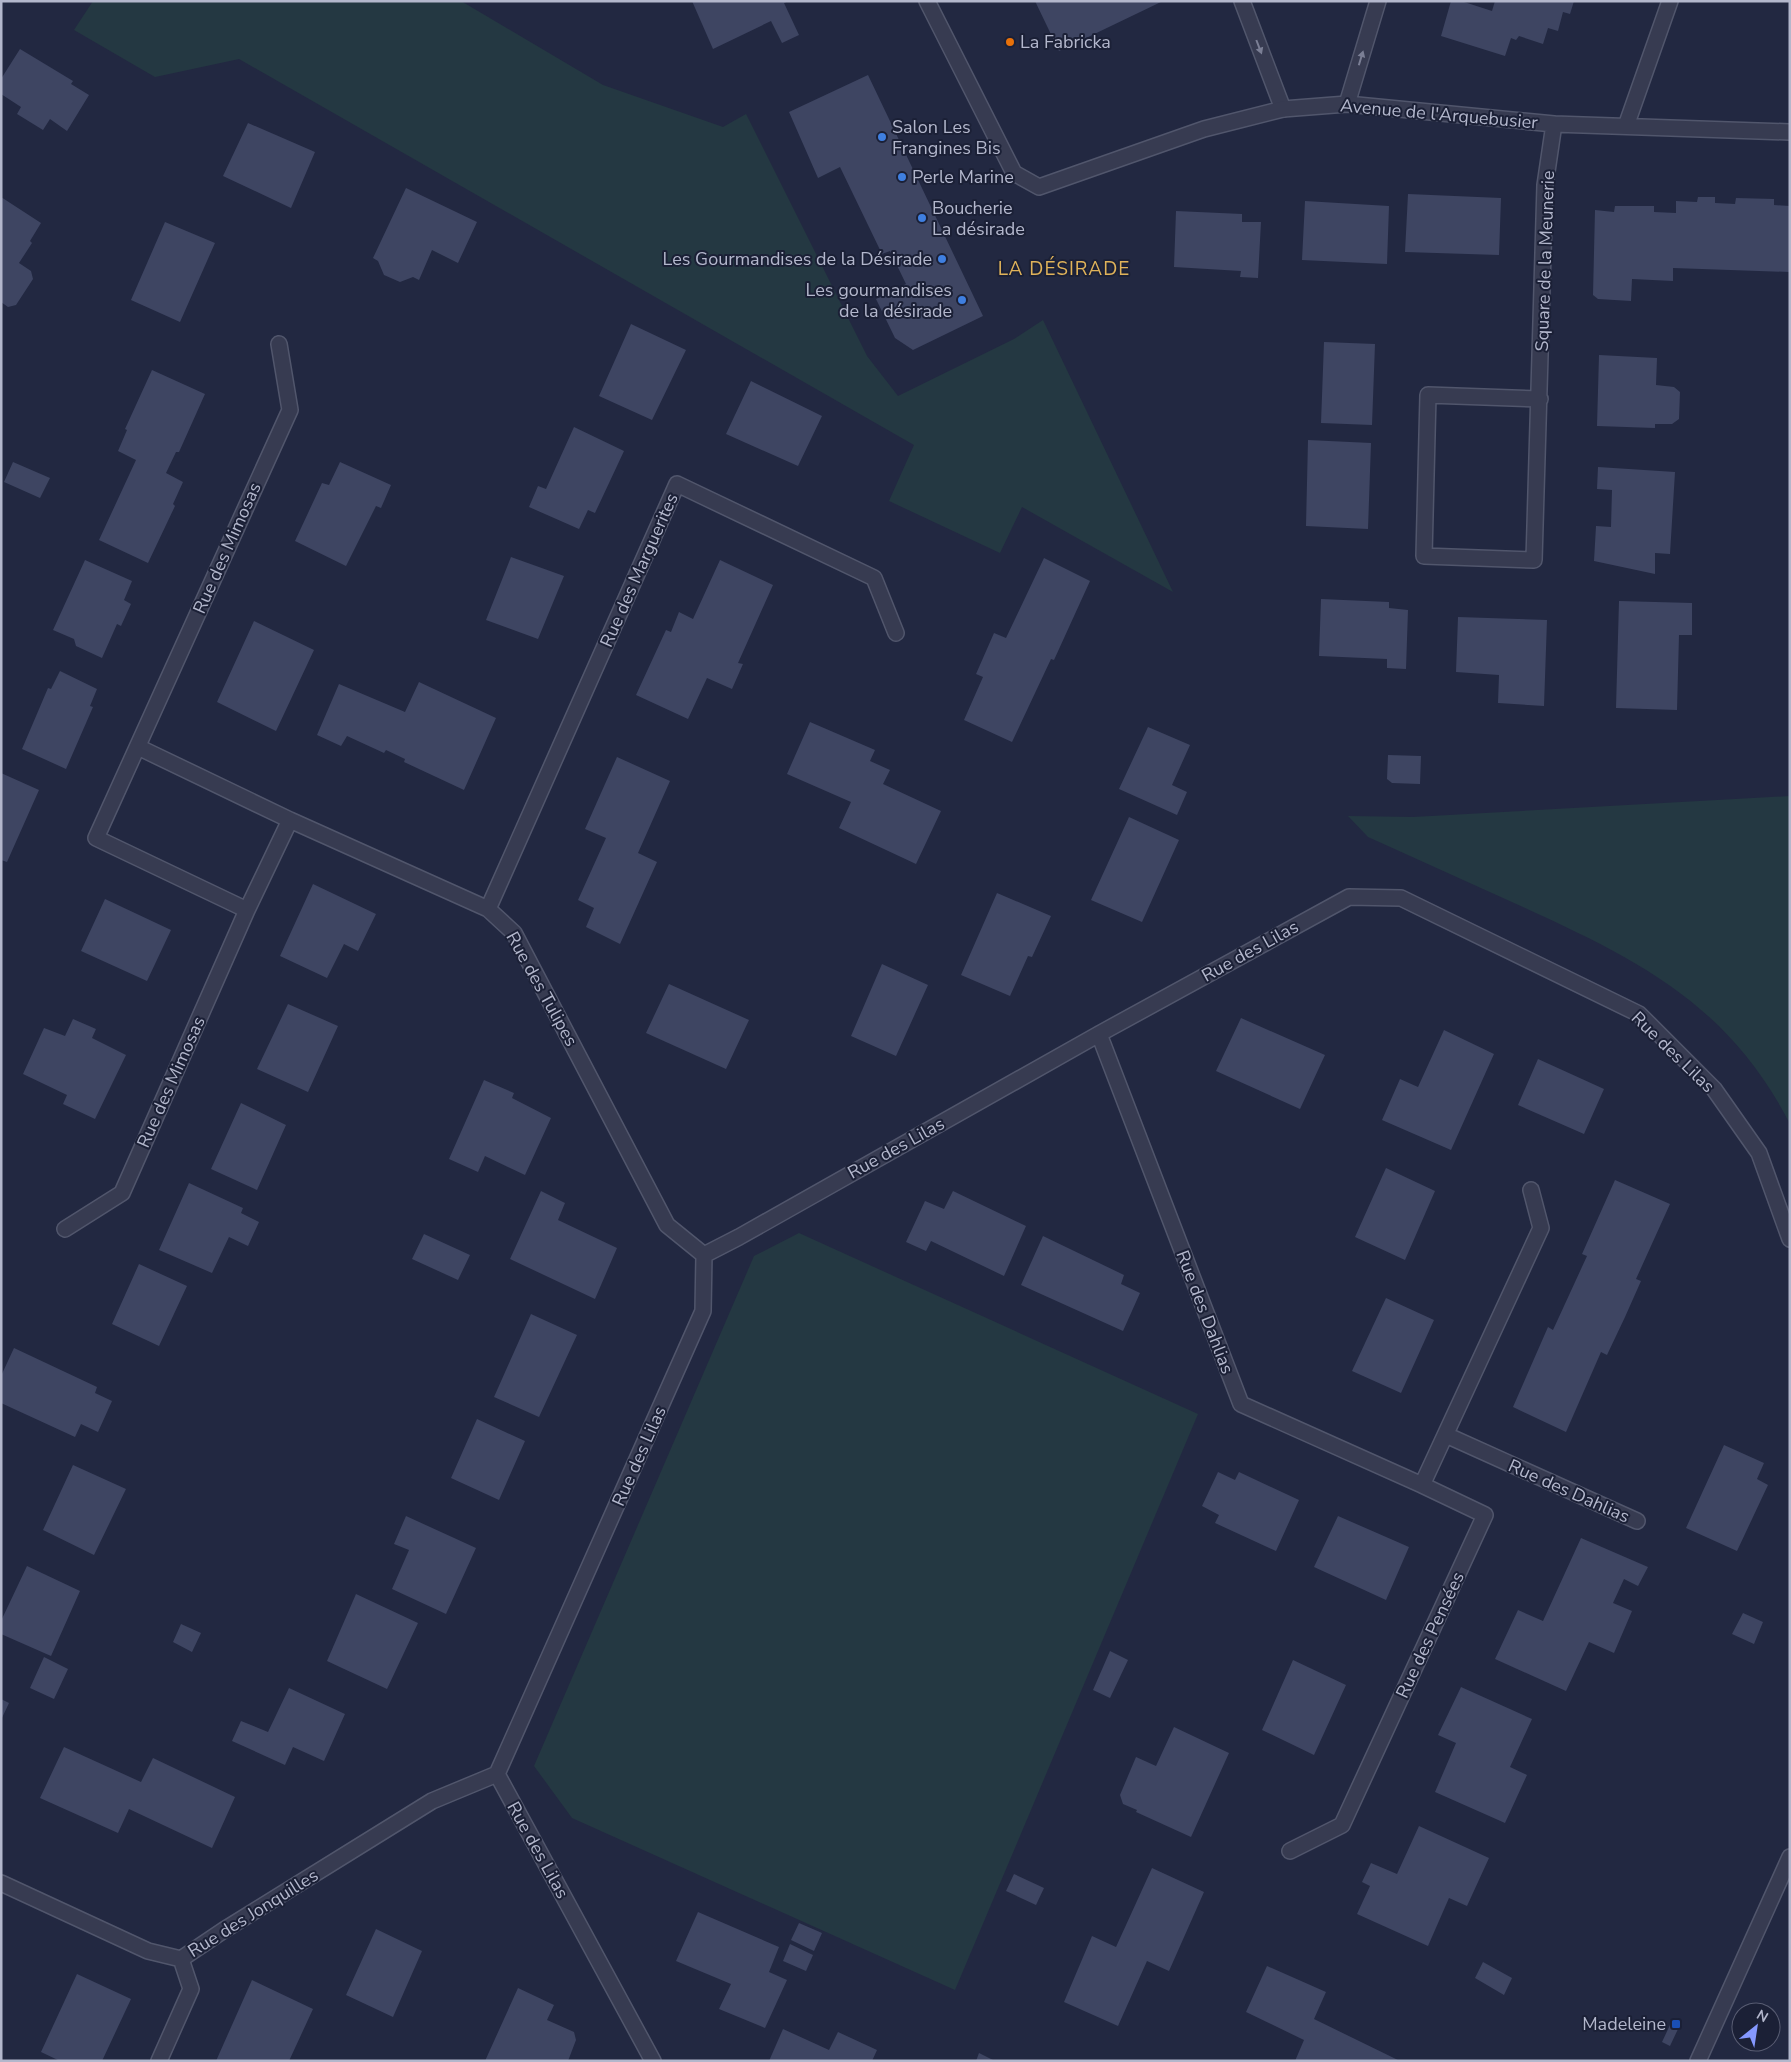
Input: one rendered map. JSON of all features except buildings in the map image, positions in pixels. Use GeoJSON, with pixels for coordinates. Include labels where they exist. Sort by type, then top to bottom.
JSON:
{"type":"FeatureCollection","features":[{"type":"Feature","properties":{"kind":"street","name":"Avenue de l'Arquebusier"},"geometry":{"type":"LineString","coordinates":[[927,1],[1014,173],[1039,186],[1204,129],[1283,108],[1347,104],[1554,124],[1790,132]]}},
{"type":"Feature","properties":{"kind":"street"},"geometry":{"type":"LineString","coordinates":[[1242,1],[1283,108]]}},
{"type":"Feature","properties":{"kind":"street"},"geometry":{"type":"LineString","coordinates":[[1347,104],[1378,1]]}},
{"type":"Feature","properties":{"kind":"street"},"geometry":{"type":"LineString","coordinates":[[1626,126],[1670,1]]}},
{"type":"Feature","properties":{"kind":"street","name":"Square de la Meunerie"},"geometry":{"type":"LineString","coordinates":[[1540,399],[1428,396],[1424,556],[1534,560],[1540,399],[1545,185],[1554,124]]}},
{"type":"Feature","properties":{"kind":"street","name":"Rue des Mimosas"},"geometry":{"type":"LineString","coordinates":[[247,910],[96,838],[290,410],[279,344]]}},
{"type":"Feature","properties":{"kind":"street","name":"Rue des Marguerites"},"geometry":{"type":"LineString","coordinates":[[488,909],[677,484],[874,578],[896,633]]}},
{"type":"Feature","properties":{"kind":"street"},"geometry":{"type":"LineString","coordinates":[[138,748],[290,820]]}},
{"type":"Feature","properties":{"kind":"street","name":"Rue des Mimosas"},"geometry":{"type":"LineString","coordinates":[[65,1229],[122,1193],[247,910],[290,820]]}},
{"type":"Feature","properties":{"kind":"street","name":"Rue des Tulipes"},"geometry":{"type":"LineString","coordinates":[[290,820],[488,909],[514,932],[666,1225],[704,1255]]}},
{"type":"Feature","properties":{"kind":"street","name":"Rue des Lilas"},"geometry":{"type":"LineString","coordinates":[[653,2061],[497,1774],[703,1311],[704,1255],[1099,1034],[1349,897],[1401,898],[1640,1014],[1714,1089],[1759,1153],[1790,1239]]}},
{"type":"Feature","properties":{"kind":"street","name":"Rue des Dahlias"},"geometry":{"type":"LineString","coordinates":[[1099,1034],[1241,1404],[1422,1485]]}},
{"type":"Feature","properties":{"kind":"street"},"geometry":{"type":"LineString","coordinates":[[1422,1485],[1541,1228],[1531,1190]]}},
{"type":"Feature","properties":{"kind":"street","name":"Rue des Dahlias"},"geometry":{"type":"LineString","coordinates":[[1449,1430],[1637,1522]]}},
{"type":"Feature","properties":{"kind":"street","name":"Rue des Pensées"},"geometry":{"type":"LineString","coordinates":[[1290,1851],[1342,1825],[1485,1515],[1422,1485]]}},
{"type":"Feature","properties":{"kind":"street","name":"Rue des Jonquilles"},"geometry":{"type":"LineString","coordinates":[[1,1884],[148,1951],[181,1958],[432,1801],[497,1774]]}},
{"type":"Feature","properties":{"kind":"street"},"geometry":{"type":"LineString","coordinates":[[1698,2061],[1790,1857]]}},
{"type":"Feature","properties":{"kind":"street"},"geometry":{"type":"LineString","coordinates":[[159,2061],[191,1989],[181,1958]]}},
{"type":"Feature","properties":{"kind":"shaded area"},"geometry":{"type":"Polygon","coordinates":[[[93,1],[461,1],[603,85],[723,127],[746,114],[867,356],[898,396],[1014,339],[1043,320],[1173,592],[1022,507],[1000,553],[889,501],[914,445],[239,59],[155,77],[74,30],[93,1]]]}},
{"type":"Feature","properties":{"kind":"shaded area"},"geometry":{"type":"Polygon","coordinates":[[[1790,796],[1790,1124],[1766,1083],[1739,1047],[1709,1017],[1677,991],[1642,968],[1565,927],[1368,837],[1348,816],[1413,817],[1790,796]]]}},
{"type":"Feature","properties":{"kind":"shaded area"},"geometry":{"type":"Polygon","coordinates":[[[799,1233],[1198,1414],[955,1990],[572,1818],[534,1766],[754,1256],[799,1233]]]}},
{"type":"Feature","properties":{"kind":"place","name":"La Fabricka"},"geometry":{"type":"Point","coordinates":[1010,42]}},
{"type":"Feature","properties":{"kind":"place","name":"Salon Les Frangines Bis"},"geometry":{"type":"Point","coordinates":[882,137]}},
{"type":"Feature","properties":{"kind":"place","name":"Perle Marine"},"geometry":{"type":"Point","coordinates":[902,177]}},
{"type":"Feature","properties":{"kind":"place","name":"Boucherie La désirade"},"geometry":{"type":"Point","coordinates":[922,218]}},
{"type":"Feature","properties":{"kind":"place","name":"Les Gourmandises de la Désirade"},"geometry":{"type":"Point","coordinates":[942,259]}},
{"type":"Feature","properties":{"kind":"place","name":"Les gourmandises de la désirade"},"geometry":{"type":"Point","coordinates":[962,300]}},
{"type":"Feature","properties":{"kind":"place","name":"Madeleine"},"geometry":{"type":"Point","coordinates":[1676,2024]}},
{"type":"Feature","properties":{"kind":"district","name":"LA DÉSIRADE"},"geometry":{"type":"Point","coordinates":[1064,269]}}]}
